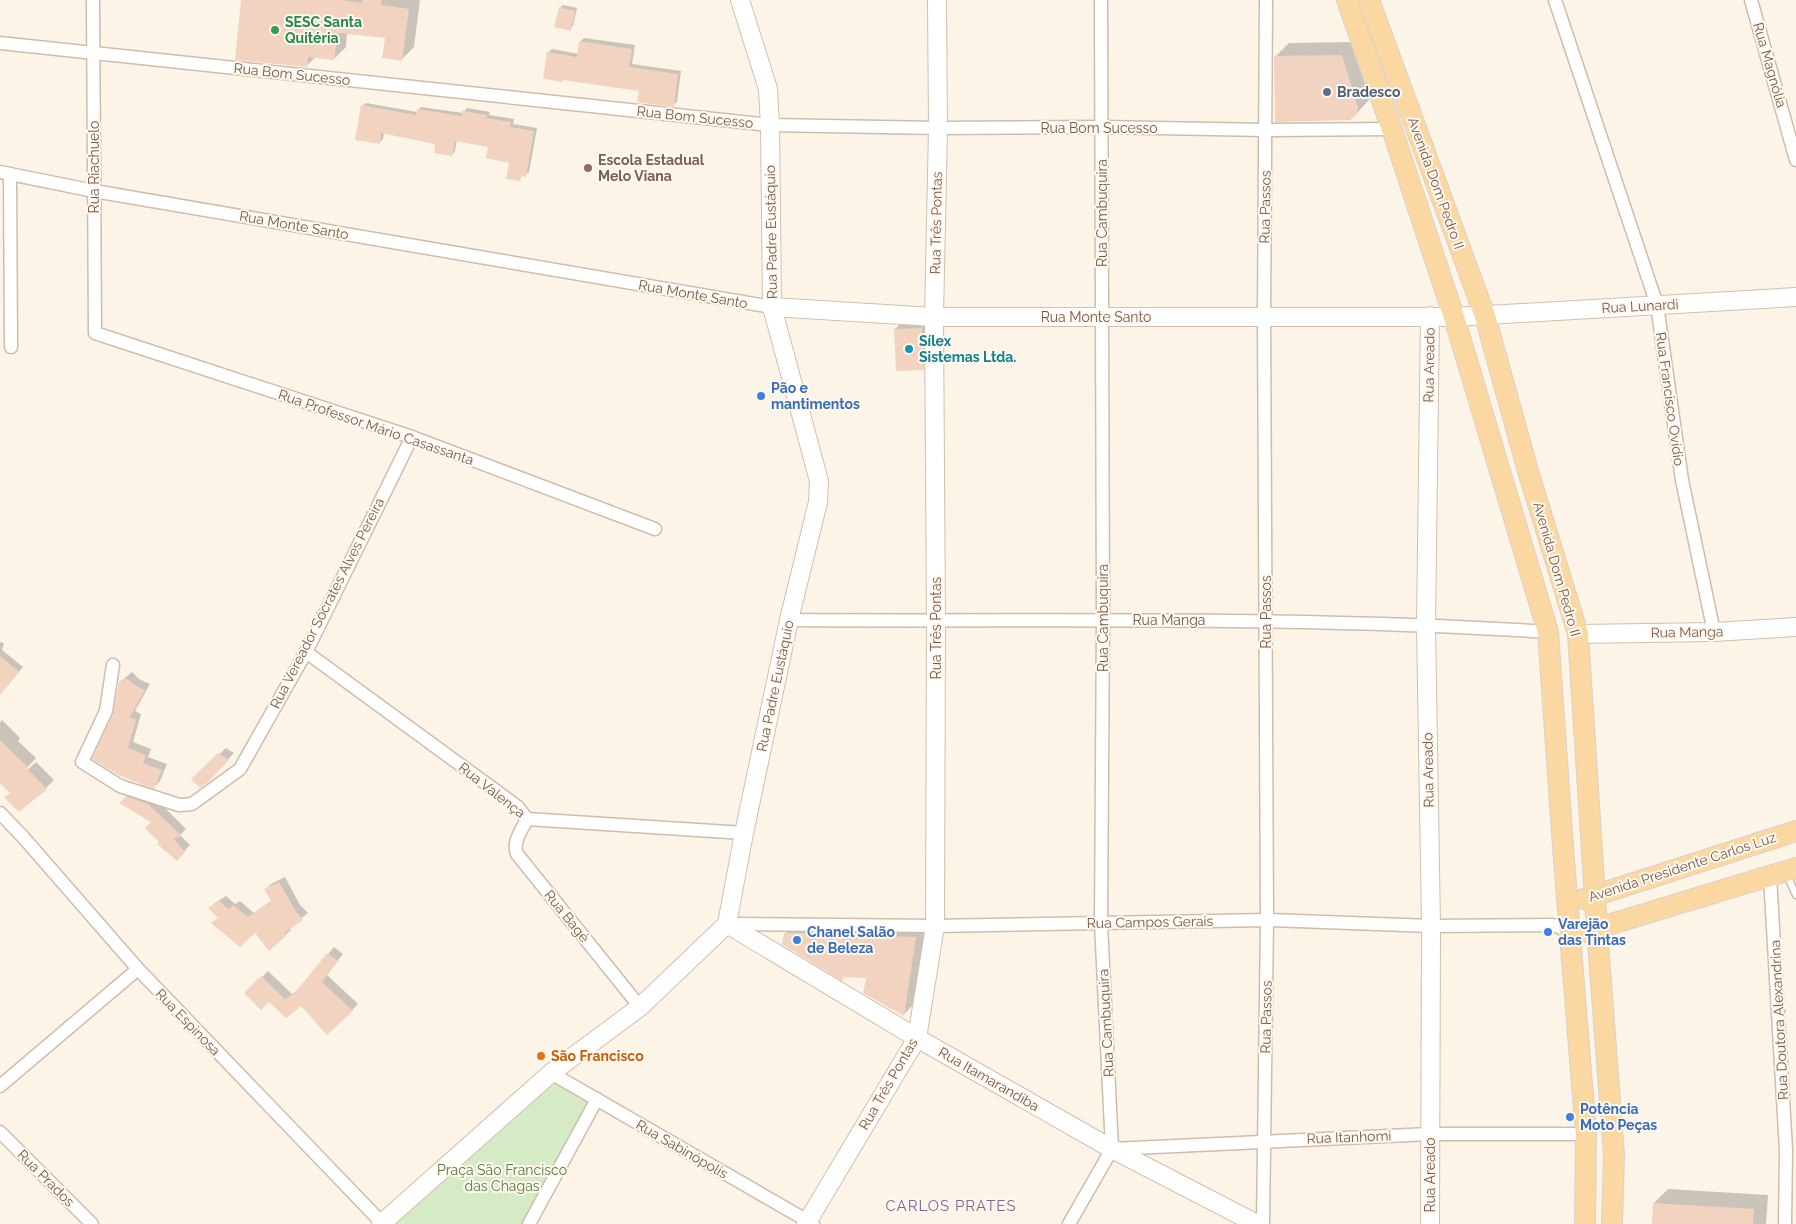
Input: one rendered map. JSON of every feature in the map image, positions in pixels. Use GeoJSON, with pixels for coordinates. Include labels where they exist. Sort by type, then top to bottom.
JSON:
{"type":"FeatureCollection","features":[{"type":"Feature","properties":{"kind":"main road","name":"Avenida Dom Pedro II"},"geometry":{"type":"LineString","coordinates":[[1347,0],[1392,129],[1454,318],[1548,632],[1586,1134],[1585,1224]]}},
{"type":"Feature","properties":{"kind":"main road","name":"Avenida Dom Pedro II"},"geometry":{"type":"LineString","coordinates":[[1369,0],[1485,316],[1528,471],[1578,634],[1614,1155],[1612,1224]]}},
{"type":"Feature","properties":{"kind":"main road","name":"Avenida Presidente Carlos Luz"},"geometry":{"type":"LineString","coordinates":[[1568,904],[1796,831]]}},
{"type":"Feature","properties":{"kind":"main road"},"geometry":{"type":"LineString","coordinates":[[1570,936],[1784,872]]}},
{"type":"Feature","properties":{"kind":"street","name":"Rua Riachuelo"},"geometry":{"type":"LineString","coordinates":[[93,0],[95,333]]}},
{"type":"Feature","properties":{"kind":"street","name":"Rua Padre Eustáquio"},"geometry":{"type":"LineString","coordinates":[[727,924],[744,833],[789,620],[818,502],[819,481],[772,307],[768,90],[740,0]]}},
{"type":"Feature","properties":{"kind":"street","name":"Rua Três Pontas"},"geometry":{"type":"LineString","coordinates":[[809,1223],[917,1038],[935,926],[936,621],[934,317],[938,128],[937,0]]}},
{"type":"Feature","properties":{"kind":"street","name":"Rua Cambuquira"},"geometry":{"type":"LineString","coordinates":[[1101,0],[1103,620],[1101,923],[1112,1149]]}},
{"type":"Feature","properties":{"kind":"street","name":"Rua Passos"},"geometry":{"type":"LineString","coordinates":[[1263,1224],[1267,920],[1264,317],[1266,0]]}},
{"type":"Feature","properties":{"kind":"street","name":"Rua Francisco Ovídio"},"geometry":{"type":"LineString","coordinates":[[1555,0],[1657,305],[1682,480],[1714,632]]}},
{"type":"Feature","properties":{"kind":"street","name":"Rua Magnólia"},"geometry":{"type":"LineString","coordinates":[[1751,0],[1796,160]]}},
{"type":"Feature","properties":{"kind":"street","name":"Rua Bom Sucesso"},"geometry":{"type":"LineString","coordinates":[[0,43],[770,125],[938,128],[1392,129]]}},
{"type":"Feature","properties":{"kind":"street","name":"Rua Monte Santo"},"geometry":{"type":"LineString","coordinates":[[5,173],[94,191],[772,307],[934,317],[1430,316],[1454,318],[1485,316]]}},
{"type":"Feature","properties":{"kind":"street"},"geometry":{"type":"LineString","coordinates":[[5,173],[11,347]]}},
{"type":"Feature","properties":{"kind":"street","name":"Rua Lunardi"},"geometry":{"type":"LineString","coordinates":[[1485,316],[1796,297]]}},
{"type":"Feature","properties":{"kind":"street","name":"Rua Areado"},"geometry":{"type":"LineString","coordinates":[[1430,316],[1426,625],[1431,926],[1430,1224]]}},
{"type":"Feature","properties":{"kind":"street","name":"Rua Professor Mário Casassanta"},"geometry":{"type":"LineString","coordinates":[[95,333],[412,437],[655,529]]}},
{"type":"Feature","properties":{"kind":"street","name":"Rua Vereador Sócrates Alves Pereira"},"geometry":{"type":"LineString","coordinates":[[112,665],[106,711],[82,762],[120,786],[179,805],[192,804],[240,769],[306,652],[412,437]]}},
{"type":"Feature","properties":{"kind":"street","name":"Rua Manga"},"geometry":{"type":"LineString","coordinates":[[789,620],[1266,621],[1426,625],[1548,632]]}},
{"type":"Feature","properties":{"kind":"street","name":"Rua Manga"},"geometry":{"type":"LineString","coordinates":[[1578,634],[1714,632],[1796,627]]}},
{"type":"Feature","properties":{"kind":"street","name":"Rua Valença"},"geometry":{"type":"LineString","coordinates":[[306,652],[518,807],[527,819],[744,833]]}},
{"type":"Feature","properties":{"kind":"street","name":"Rua Espinosa"},"geometry":{"type":"LineString","coordinates":[[0,813],[138,970],[382,1224]]}},
{"type":"Feature","properties":{"kind":"street","name":"Rua Bagé"},"geometry":{"type":"LineString","coordinates":[[527,819],[516,842],[515,849],[517,854],[640,1007]]}},
{"type":"Feature","properties":{"kind":"street","name":"Rua Doutora Alexandrina"},"geometry":{"type":"LineString","coordinates":[[1784,872],[1785,1224]]}},
{"type":"Feature","properties":{"kind":"street","name":"Rua Campos Gerais"},"geometry":{"type":"LineString","coordinates":[[727,924],[935,926],[1267,920],[1431,926],[1553,925],[1561,928],[1570,936]]}},
{"type":"Feature","properties":{"kind":"street"},"geometry":{"type":"LineString","coordinates":[[382,1224],[551,1073],[640,1007],[727,924]]}},
{"type":"Feature","properties":{"kind":"street","name":"Rua Itamarandiba"},"geometry":{"type":"LineString","coordinates":[[727,924],[917,1038],[1112,1149],[1257,1224]]}},
{"type":"Feature","properties":{"kind":"street"},"geometry":{"type":"LineString","coordinates":[[0,1086],[138,970]]}},
{"type":"Feature","properties":{"kind":"street","name":"Rua Sabinópolis"},"geometry":{"type":"LineString","coordinates":[[551,1073],[809,1223]]}},
{"type":"Feature","properties":{"kind":"street"},"geometry":{"type":"LineString","coordinates":[[529,1224],[597,1099]]}},
{"type":"Feature","properties":{"kind":"street","name":"Rua Prados"},"geometry":{"type":"LineString","coordinates":[[0,1132],[92,1224]]}},
{"type":"Feature","properties":{"kind":"street","name":"Rua Itanhomi"},"geometry":{"type":"LineString","coordinates":[[1112,1149],[1264,1140],[1430,1134],[1586,1134]]}},
{"type":"Feature","properties":{"kind":"street"},"geometry":{"type":"LineString","coordinates":[[1069,1224],[1112,1149]]}},
{"type":"Feature","properties":{"kind":"lane"},"geometry":{"type":"LineString","coordinates":[[1784,872],[1796,895]]}},
{"type":"Feature","properties":{"kind":"green space","name":"Praça São Francisco das Chagas"},"geometry":{"type":"Polygon","coordinates":[[[551,1073],[597,1099],[529,1224],[383,1224],[551,1073]]]}},
{"type":"Feature","properties":{"kind":"building"},"geometry":{"type":"Polygon","coordinates":[[[241,0],[341,0],[362,3],[362,0],[381,0],[381,5],[409,9],[402,61],[382,58],[385,38],[338,33],[334,60],[308,57],[307,67],[235,60],[241,0]]]}},
{"type":"Feature","properties":{"kind":"building"},"geometry":{"type":"Polygon","coordinates":[[[559,7],[575,11],[571,31],[554,27],[559,7]]]}},
{"type":"Feature","properties":{"kind":"building"},"geometry":{"type":"Polygon","coordinates":[[[579,41],[632,49],[629,67],[678,74],[674,107],[637,102],[639,91],[543,79],[547,52],[577,57],[579,41]]]}},
{"type":"Feature","properties":{"kind":"building"},"geometry":{"type":"Polygon","coordinates":[[[1342,55],[1358,108],[1356,116],[1350,120],[1275,122],[1274,56],[1342,55]]]}},
{"type":"Feature","properties":{"kind":"building"},"geometry":{"type":"Polygon","coordinates":[[[361,105],[416,115],[417,109],[462,116],[462,111],[487,115],[486,118],[511,122],[510,127],[534,131],[526,177],[521,176],[520,181],[506,179],[509,163],[486,158],[488,147],[455,141],[452,156],[434,153],[435,144],[381,133],[380,144],[355,140],[361,105]]]}},
{"type":"Feature","properties":{"kind":"building","name":"Sílex Sistemas Ltda."},"geometry":{"type":"Polygon","coordinates":[[[922,328],[924,370],[896,371],[894,329],[922,328]]]}},
{"type":"Feature","properties":{"kind":"building"},"geometry":{"type":"Polygon","coordinates":[[[0,656],[19,672],[0,695],[0,656]]]}},
{"type":"Feature","properties":{"kind":"building"},"geometry":{"type":"Polygon","coordinates":[[[125,677],[133,684],[145,690],[130,717],[136,720],[128,748],[146,755],[143,763],[162,770],[154,789],[118,775],[92,759],[113,714],[119,681],[122,682],[125,677]]]}},
{"type":"Feature","properties":{"kind":"building"},"geometry":{"type":"Polygon","coordinates":[[[0,740],[28,767],[27,769],[47,789],[19,812],[4,797],[10,793],[0,783],[0,740]]]}},
{"type":"Feature","properties":{"kind":"building"},"geometry":{"type":"Polygon","coordinates":[[[218,753],[229,760],[200,788],[191,779],[218,753]]]}},
{"type":"Feature","properties":{"kind":"building"},"geometry":{"type":"Polygon","coordinates":[[[126,796],[148,804],[181,835],[179,838],[174,839],[185,852],[177,861],[157,844],[159,842],[145,828],[151,822],[119,803],[126,796]]]}},
{"type":"Feature","properties":{"kind":"building"},"geometry":{"type":"Polygon","coordinates":[[[279,882],[303,920],[284,933],[286,936],[269,951],[255,933],[240,947],[211,923],[218,918],[208,908],[219,901],[229,909],[233,905],[248,917],[271,901],[264,889],[279,882]]]}},
{"type":"Feature","properties":{"kind":"building"},"geometry":{"type":"Polygon","coordinates":[[[784,933],[821,933],[854,936],[854,939],[884,936],[916,937],[904,1016],[863,993],[866,978],[844,977],[842,981],[782,944],[784,933]]]}},
{"type":"Feature","properties":{"kind":"building"},"geometry":{"type":"Polygon","coordinates":[[[327,953],[338,961],[322,982],[353,1011],[327,1035],[301,1006],[286,1018],[269,1002],[261,1010],[244,993],[261,976],[285,999],[295,993],[327,953]]]}},
{"type":"Feature","properties":{"kind":"building"},"geometry":{"type":"Polygon","coordinates":[[[1653,1203],[1754,1209],[1753,1224],[1652,1224],[1653,1203]]]}},
{"type":"Feature","properties":{"kind":"place","name":"SESC Santa Quitéria"},"geometry":{"type":"Point","coordinates":[275,30]}},
{"type":"Feature","properties":{"kind":"place","name":"Bradesco"},"geometry":{"type":"Point","coordinates":[1327,92]}},
{"type":"Feature","properties":{"kind":"place","name":"Escola Estadual Melo Viana"},"geometry":{"type":"Point","coordinates":[588,168]}},
{"type":"Feature","properties":{"kind":"place","name":"Sílex Sistemas Ltda."},"geometry":{"type":"Point","coordinates":[909,349]}},
{"type":"Feature","properties":{"kind":"place","name":"Pão e mantimentos"},"geometry":{"type":"Point","coordinates":[761,396]}},
{"type":"Feature","properties":{"kind":"place","name":"Varejão das Tintas"},"geometry":{"type":"Point","coordinates":[1548,932]}},
{"type":"Feature","properties":{"kind":"place","name":"Chanel Salão de Beleza"},"geometry":{"type":"Point","coordinates":[797,940]}},
{"type":"Feature","properties":{"kind":"place","name":"São Francisco"},"geometry":{"type":"Point","coordinates":[541,1056]}},
{"type":"Feature","properties":{"kind":"place","name":"Potência Moto Peças"},"geometry":{"type":"Point","coordinates":[1570,1117]}},
{"type":"Feature","properties":{"kind":"district","name":"CARLOS PRATES"},"geometry":{"type":"Point","coordinates":[951,1206]}}]}
